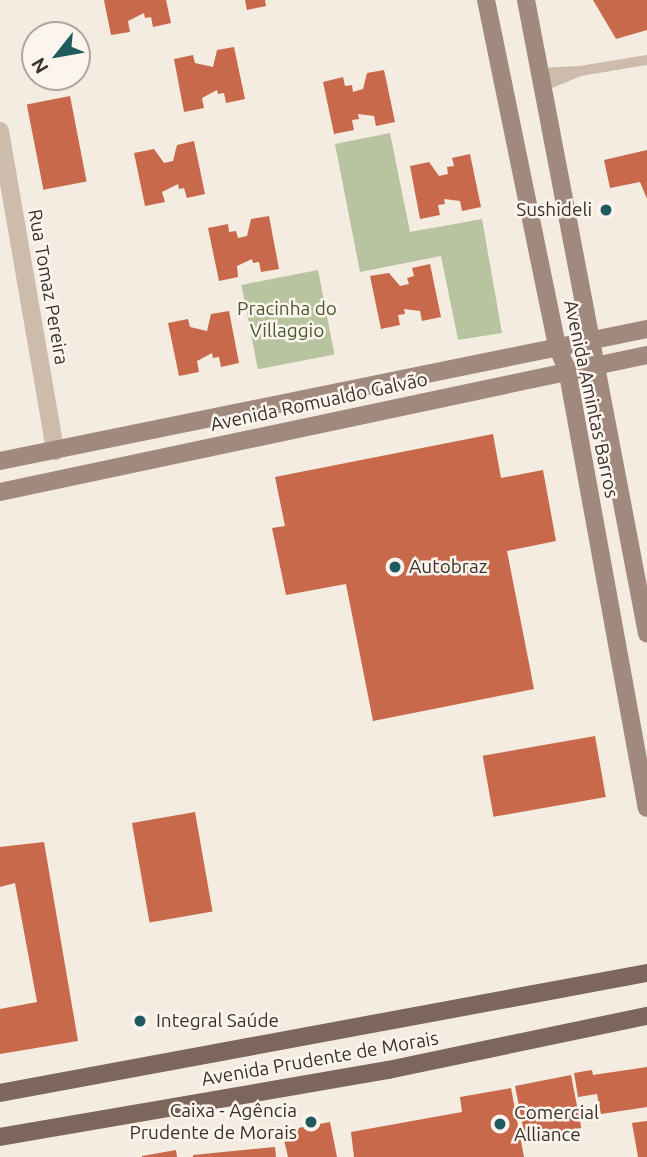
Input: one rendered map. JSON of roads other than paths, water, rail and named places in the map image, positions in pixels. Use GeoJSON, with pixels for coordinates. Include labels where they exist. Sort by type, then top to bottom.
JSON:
{"type":"FeatureCollection","features":[{"type":"Feature","properties":{"kind":"main road","name":"Avenida Amintas Barros"},"geometry":{"type":"LineString","coordinates":[[486,0],[557,346],[567,369],[647,808]]}},
{"type":"Feature","properties":{"kind":"main road","name":"Avenida Amintas Barros"},"geometry":{"type":"LineString","coordinates":[[526,0],[589,340],[598,363],[647,634]]}},
{"type":"Feature","properties":{"kind":"main road","name":"Avenida Romualdo Galvão"},"geometry":{"type":"LineString","coordinates":[[0,461],[647,329]]}},
{"type":"Feature","properties":{"kind":"main road","name":"Avenida Romualdo Galvão"},"geometry":{"type":"LineString","coordinates":[[0,492],[567,369],[647,355]]}},
{"type":"Feature","properties":{"kind":"main road","name":"Avenida Prudente de Morais"},"geometry":{"type":"LineString","coordinates":[[0,1093],[647,972]]}},
{"type":"Feature","properties":{"kind":"main road","name":"Avenida Prudente de Morais"},"geometry":{"type":"LineString","coordinates":[[0,1137],[388,1070],[647,1016]]}},
{"type":"Feature","properties":{"kind":"street","name":"Rua Tomaz Pereira"},"geometry":{"type":"LineString","coordinates":[[0,135],[55,450]]}},
{"type":"Feature","properties":{"kind":"lane"},"geometry":{"type":"LineString","coordinates":[[540,80],[647,60]]}},
{"type":"Feature","properties":{"kind":"place","name":"Sushideli"},"geometry":{"type":"Point","coordinates":[606,210]}},
{"type":"Feature","properties":{"kind":"place","name":"Autobraz"},"geometry":{"type":"Point","coordinates":[395,567]}},
{"type":"Feature","properties":{"kind":"place","name":"Integral Saúde"},"geometry":{"type":"Point","coordinates":[140,1021]}},
{"type":"Feature","properties":{"kind":"place","name":"Caixa - Agência Prudente de Morais"},"geometry":{"type":"Point","coordinates":[311,1122]}},
{"type":"Feature","properties":{"kind":"place","name":"Comercial Alliance"},"geometry":{"type":"Point","coordinates":[500,1124]}},
{"type":"Feature","properties":{"kind":"park label","name":"Pracinha do Villaggio"},"geometry":{"type":"Point","coordinates":[287,320]}}]}
